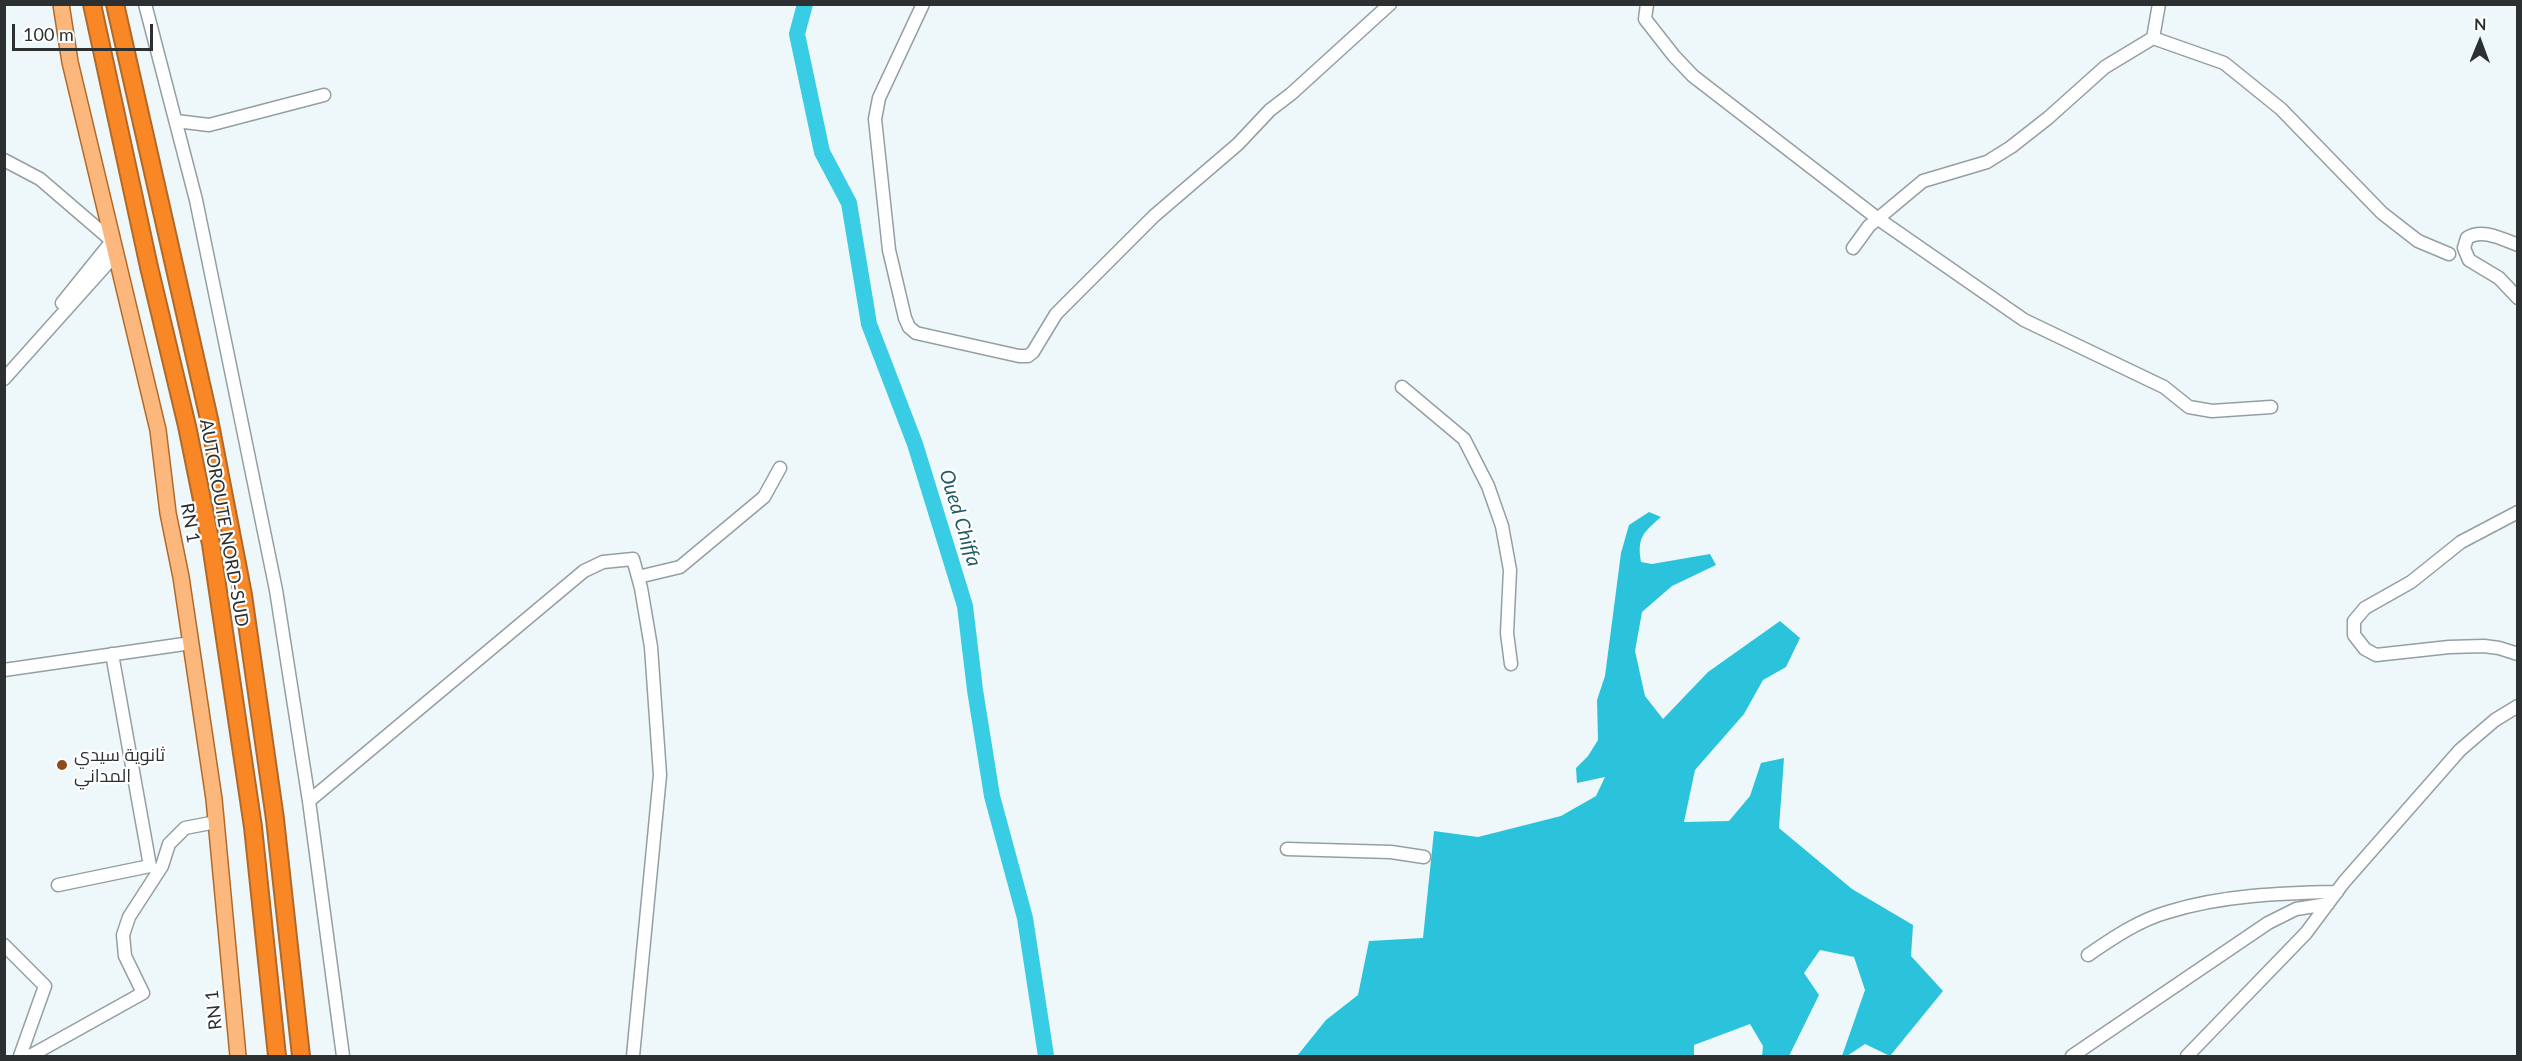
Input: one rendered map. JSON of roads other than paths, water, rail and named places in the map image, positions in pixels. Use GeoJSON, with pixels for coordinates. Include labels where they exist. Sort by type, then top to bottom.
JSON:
{"type":"FeatureCollection","features":[{"type":"Feature","properties":{"kind":"highway","name":"AUTOROUTE NORD-SUD"},"geometry":{"type":"LineString","coordinates":[[92,4],[149,267],[187,426],[211,544],[252,817],[277,1056]]}},
{"type":"Feature","properties":{"kind":"highway","name":"AUTOROUTE NORD-SUD"},"geometry":{"type":"LineString","coordinates":[[116,4],[209,418],[243,595],[275,819],[301,1056]]}},
{"type":"Feature","properties":{"kind":"main road","name":"RN 1"},"geometry":{"type":"LineString","coordinates":[[61,4],[70,62],[158,430],[168,513],[191,643],[216,822],[238,1056]]}},
{"type":"Feature","properties":{"kind":"street"},"geometry":{"type":"LineString","coordinates":[[145,4],[196,200],[276,590],[309,801],[343,1056]]}},
{"type":"Feature","properties":{"kind":"street"},"geometry":{"type":"LineString","coordinates":[[923,4],[879,98],[875,119],[889,250],[905,318],[909,327],[916,333],[1019,356],[1028,356],[1033,352],[1056,314],[1154,216],[1238,144],[1270,110],[1291,94],[1390,4]]}},
{"type":"Feature","properties":{"kind":"street"},"geometry":{"type":"LineString","coordinates":[[1647,4],[1645,19],[1693,76],[1877,218],[2024,320],[2164,387],[2189,407],[2212,411],[2271,407]]}},
{"type":"Feature","properties":{"kind":"street"},"geometry":{"type":"LineString","coordinates":[[1853,248],[1877,218],[1923,181],[1987,162],[2011,147],[2048,118],[2105,67],[2153,38],[2159,4]]}},
{"type":"Feature","properties":{"kind":"street"},"geometry":{"type":"LineString","coordinates":[[2153,38],[2224,63],[2281,110],[2382,213],[2418,241],[2449,254]]}},
{"type":"Feature","properties":{"kind":"street"},"geometry":{"type":"LineString","coordinates":[[176,121],[209,125],[324,95]]}},
{"type":"Feature","properties":{"kind":"street"},"geometry":{"type":"LineString","coordinates":[[4,160],[40,178],[113,245]]}},
{"type":"Feature","properties":{"kind":"street"},"geometry":{"type":"LineString","coordinates":[[2517,245],[2488,234],[2473,234],[2467,238],[2464,248],[2469,260],[2499,278],[2517,298]]}},
{"type":"Feature","properties":{"kind":"street"},"geometry":{"type":"LineString","coordinates":[[4,367],[113,245]]}},
{"type":"Feature","properties":{"kind":"street"},"geometry":{"type":"LineString","coordinates":[[4,379],[113,245]]}},
{"type":"Feature","properties":{"kind":"street"},"geometry":{"type":"LineString","coordinates":[[1402,387],[1464,439],[1488,486],[1502,526],[1510,570],[1507,623],[1511,664]]}},
{"type":"Feature","properties":{"kind":"street"},"geometry":{"type":"LineString","coordinates":[[638,577],[680,567],[764,497],[780,468]]}},
{"type":"Feature","properties":{"kind":"street"},"geometry":{"type":"LineString","coordinates":[[2517,512],[2462,542],[2411,582],[2365,608],[2354,621],[2354,635],[2365,649],[2376,655],[2449,647],[2484,646],[2517,654]]}},
{"type":"Feature","properties":{"kind":"street"},"geometry":{"type":"LineString","coordinates":[[309,801],[584,571],[603,562],[633,559],[651,647],[660,775],[633,1056]]}},
{"type":"Feature","properties":{"kind":"street"},"geometry":{"type":"LineString","coordinates":[[4,670],[191,643]]}},
{"type":"Feature","properties":{"kind":"street"},"geometry":{"type":"LineString","coordinates":[[58,885],[150,866],[112,654]]}},
{"type":"Feature","properties":{"kind":"street"},"geometry":{"type":"LineString","coordinates":[[2187,1056],[2306,933],[2337,891],[2460,750],[2495,720],[2517,706]]}},
{"type":"Feature","properties":{"kind":"street"},"geometry":{"type":"LineString","coordinates":[[30,1056],[143,993],[125,957],[123,935],[129,917],[162,866],[169,844],[185,828],[216,822]]}},
{"type":"Feature","properties":{"kind":"street"},"geometry":{"type":"LineString","coordinates":[[1287,849],[1391,852],[1424,857]]}},
{"type":"Feature","properties":{"kind":"street"},"geometry":{"type":"LineString","coordinates":[[2088,956],[2119,934],[2168,912],[2247,896],[2337,891]]}},
{"type":"Feature","properties":{"kind":"street"},"geometry":{"type":"LineString","coordinates":[[2072,1056],[2282,915],[2296,909],[2328,904]]}},
{"type":"Feature","properties":{"kind":"street"},"geometry":{"type":"LineString","coordinates":[[4,945],[45,986],[20,1056]]}},
{"type":"Feature","properties":{"kind":"waterway","name":"Oued Chiffa"},"geometry":{"type":"LineString","coordinates":[[805,4],[797,34],[822,152],[849,203],[869,324],[915,444],[965,606],[975,690],[992,796],[1025,918],[1046,1056]]}},
{"type":"Feature","properties":{"kind":"place","name":"ثانوية سيدي المداني"},"geometry":{"type":"Point","coordinates":[62,765]}}]}
